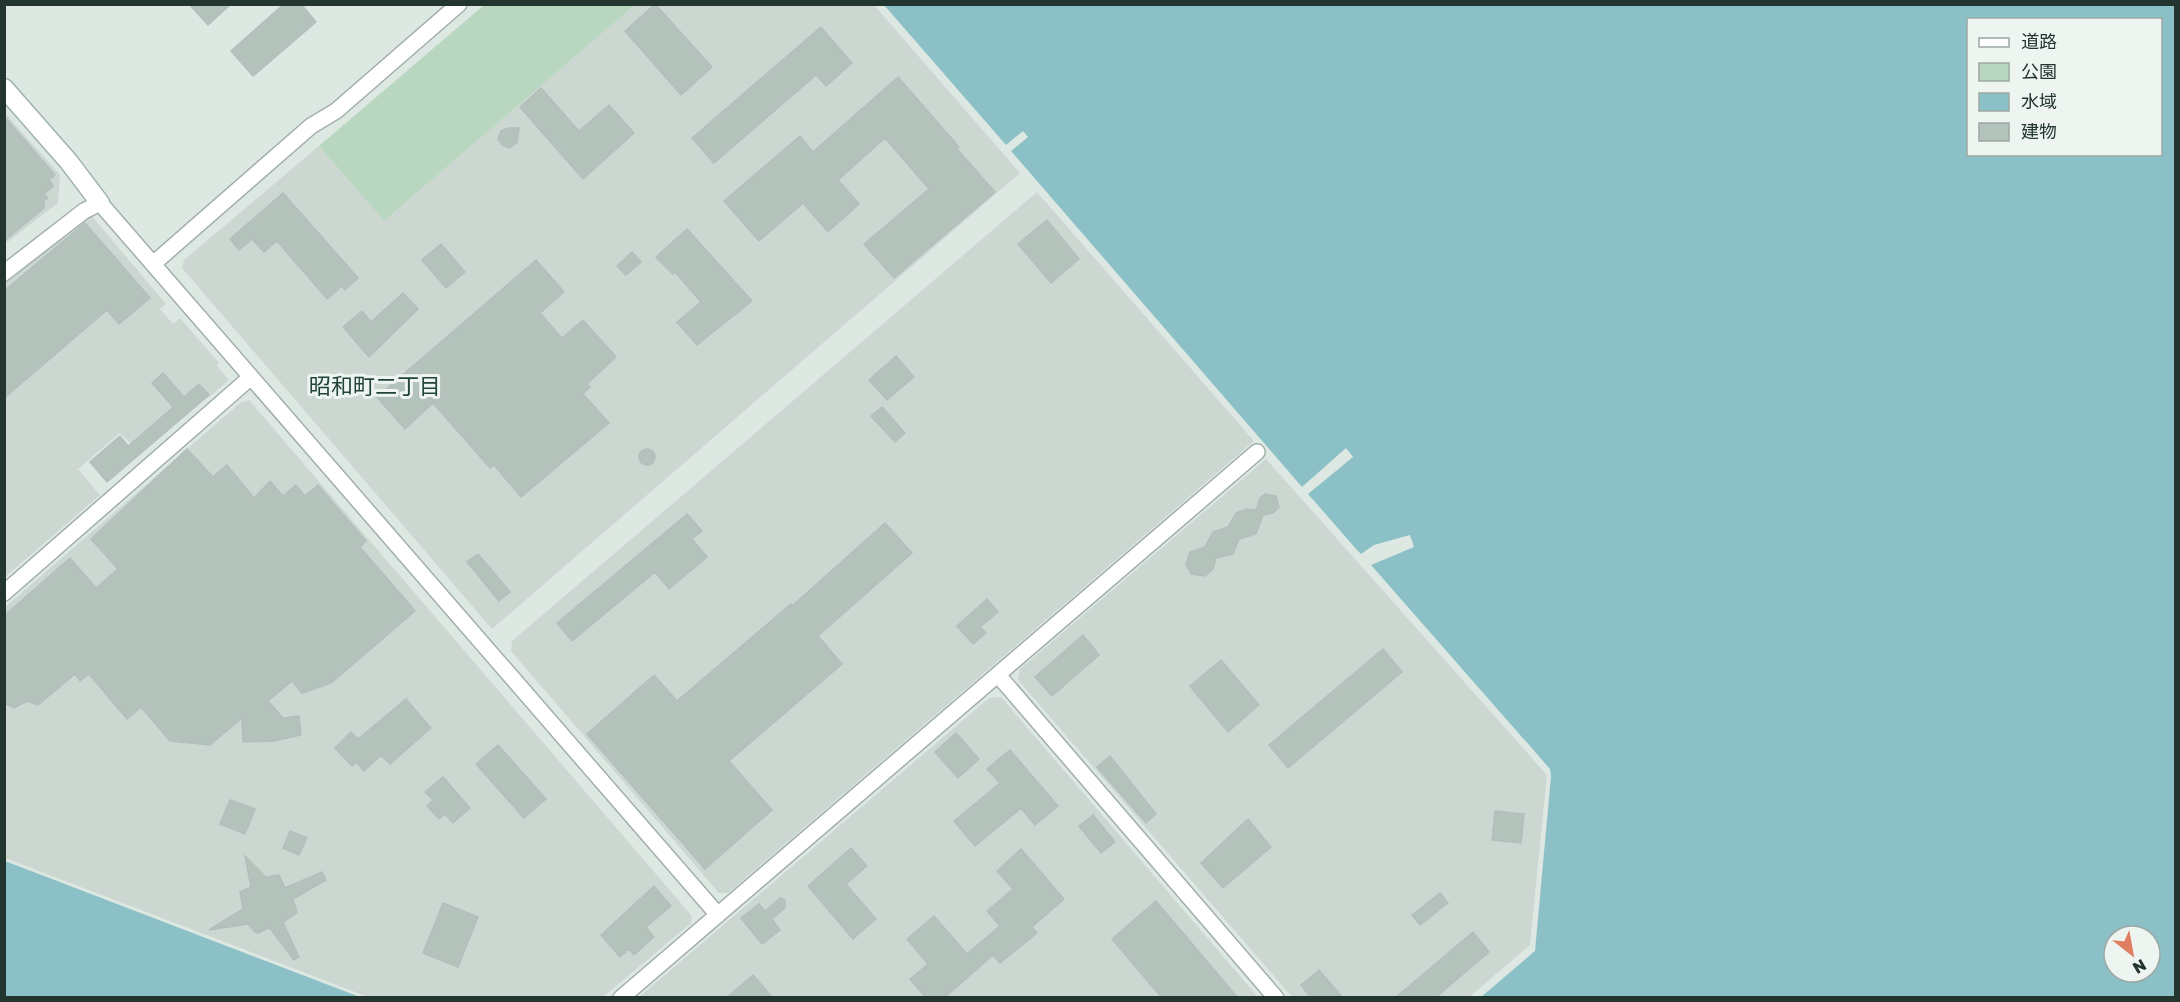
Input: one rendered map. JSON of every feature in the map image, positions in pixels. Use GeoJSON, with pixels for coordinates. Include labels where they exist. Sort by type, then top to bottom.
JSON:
{"type":"FeatureCollection","features":[{"type":"Feature","properties":{"kind":"street"},"geometry":{"type":"LineString","coordinates":[[153,264],[311,126],[336,111],[459,4]]}},
{"type":"Feature","properties":{"kind":"street"},"geometry":{"type":"LineString","coordinates":[[4,88],[69,162],[99,203],[718,915]]}},
{"type":"Feature","properties":{"kind":"street"},"geometry":{"type":"LineString","coordinates":[[4,273],[84,211],[99,203]]}},
{"type":"Feature","properties":{"kind":"street"},"geometry":{"type":"LineString","coordinates":[[4,593],[251,377]]}},
{"type":"Feature","properties":{"kind":"street"},"geometry":{"type":"LineString","coordinates":[[621,998],[1257,452]]}},
{"type":"Feature","properties":{"kind":"street"},"geometry":{"type":"LineString","coordinates":[[998,675],[1276,998]]}},
{"type":"Feature","properties":{"kind":"shaded area"},"geometry":{"type":"Polygon","coordinates":[[[635,5],[874,5],[1020,173],[492,629],[182,268],[184,260],[319,146],[384,221],[635,5]]]}},
{"type":"Feature","properties":{"kind":"shaded area"},"geometry":{"type":"Polygon","coordinates":[[[4,112],[60,175],[58,203],[5,244],[4,112]]]}},
{"type":"Feature","properties":{"kind":"shaded area"},"geometry":{"type":"Polygon","coordinates":[[[1037,192],[1254,441],[728,893],[719,893],[511,651],[512,641],[1037,192]]]}},
{"type":"Feature","properties":{"kind":"shaded area"},"geometry":{"type":"Polygon","coordinates":[[[91,215],[166,304],[160,309],[173,324],[180,318],[219,363],[217,366],[229,380],[209,397],[198,384],[130,443],[120,433],[78,469],[100,495],[5,577],[5,280],[91,215]]]}},
{"type":"Feature","properties":{"kind":"shaded area"},"geometry":{"type":"Polygon","coordinates":[[[249,400],[692,916],[691,923],[603,997],[368,997],[5,858],[4,608],[240,403],[249,400]]]}},
{"type":"Feature","properties":{"kind":"shaded area"},"geometry":{"type":"Polygon","coordinates":[[[1266,459],[1547,775],[1530,945],[1469,997],[1292,997],[1018,680],[1020,669],[1266,459]]]}},
{"type":"Feature","properties":{"kind":"shaded area"},"geometry":{"type":"Polygon","coordinates":[[[1001,697],[1258,997],[638,998],[989,698],[1001,697]]]}},
{"type":"Feature","properties":{"kind":"green space"},"geometry":{"type":"Polygon","coordinates":[[[484,5],[635,5],[384,221],[319,146],[484,5]]]}},
{"type":"Feature","properties":{"kind":"water"},"geometry":{"type":"Polygon","coordinates":[[[884,5],[2175,5],[2175,997],[1481,997],[1535,951],[1550,769],[1371,565],[1414,547],[1410,535],[1374,545],[1361,554],[1308,494],[1353,457],[1346,448],[1302,487],[1011,151],[1028,137],[1023,131],[1006,145],[884,5]]]}},
{"type":"Feature","properties":{"kind":"water"},"geometry":{"type":"Polygon","coordinates":[[[5,861],[360,997],[5,997],[5,861]]]}},
{"type":"Feature","properties":{"kind":"building"},"geometry":{"type":"Polygon","coordinates":[[[189,4],[231,4],[208,25],[189,4]]]}},
{"type":"Feature","properties":{"kind":"building"},"geometry":{"type":"Polygon","coordinates":[[[284,4],[301,4],[316,22],[253,76],[231,51],[284,4]]]}},
{"type":"Feature","properties":{"kind":"building"},"geometry":{"type":"Polygon","coordinates":[[[655,4],[712,67],[681,95],[625,31],[655,4]]]}},
{"type":"Feature","properties":{"kind":"building"},"geometry":{"type":"Polygon","coordinates":[[[821,27],[852,63],[826,86],[816,75],[714,163],[692,138],[821,27]]]}},
{"type":"Feature","properties":{"kind":"building"},"geometry":{"type":"Polygon","coordinates":[[[898,77],[995,192],[894,278],[864,244],[929,189],[885,138],[838,180],[859,204],[828,232],[803,203],[759,241],[724,201],[800,136],[813,152],[898,77]]]}},
{"type":"Feature","properties":{"kind":"building"},"geometry":{"type":"Polygon","coordinates":[[[541,88],[579,131],[609,105],[634,133],[583,179],[520,107],[541,88]]]}},
{"type":"Feature","properties":{"kind":"building"},"geometry":{"type":"Polygon","coordinates":[[[4,116],[55,175],[49,180],[53,186],[44,194],[48,198],[44,201],[44,208],[4,241],[4,116]]]}},
{"type":"Feature","properties":{"kind":"building"},"geometry":{"type":"Polygon","coordinates":[[[508,128],[519,128],[517,143],[509,148],[502,145],[498,139],[501,131],[508,128]]]}},
{"type":"Feature","properties":{"kind":"building"},"geometry":{"type":"Polygon","coordinates":[[[283,193],[358,278],[345,290],[342,286],[327,299],[277,241],[264,252],[252,239],[239,250],[230,239],[283,193]]]}},
{"type":"Feature","properties":{"kind":"building"},"geometry":{"type":"Polygon","coordinates":[[[1047,220],[1079,259],[1051,283],[1018,244],[1047,220]]]}},
{"type":"Feature","properties":{"kind":"building"},"geometry":{"type":"Polygon","coordinates":[[[85,223],[150,298],[119,324],[107,310],[4,398],[4,291],[85,223]]]}},
{"type":"Feature","properties":{"kind":"building"},"geometry":{"type":"Polygon","coordinates":[[[687,229],[752,301],[697,345],[677,322],[701,302],[675,272],[673,274],[656,257],[687,229]]]}},
{"type":"Feature","properties":{"kind":"building"},"geometry":{"type":"Polygon","coordinates":[[[441,244],[465,272],[446,288],[422,260],[441,244]]]}},
{"type":"Feature","properties":{"kind":"building"},"geometry":{"type":"Polygon","coordinates":[[[632,252],[641,262],[626,275],[617,266],[632,252]]]}},
{"type":"Feature","properties":{"kind":"building"},"geometry":{"type":"Polygon","coordinates":[[[536,260],[564,292],[540,313],[562,338],[583,320],[616,357],[587,384],[590,387],[583,394],[609,423],[521,497],[494,465],[490,468],[433,403],[405,429],[377,397],[536,260]]]}},
{"type":"Feature","properties":{"kind":"building"},"geometry":{"type":"Polygon","coordinates":[[[403,293],[418,309],[369,357],[343,327],[362,311],[371,322],[403,293]]]}},
{"type":"Feature","properties":{"kind":"building"},"geometry":{"type":"Polygon","coordinates":[[[896,356],[914,377],[887,400],[869,380],[896,356]]]}},
{"type":"Feature","properties":{"kind":"building"},"geometry":{"type":"Polygon","coordinates":[[[163,373],[184,397],[199,384],[209,395],[107,482],[90,462],[120,436],[128,446],[173,407],[152,383],[163,373]]]}},
{"type":"Feature","properties":{"kind":"building"},"geometry":{"type":"Polygon","coordinates":[[[882,407],[905,433],[895,442],[871,416],[882,407]]]}},
{"type":"Feature","properties":{"kind":"building"},"geometry":{"type":"Polygon","coordinates":[[[187,449],[213,477],[227,465],[254,498],[270,481],[283,496],[296,485],[305,496],[318,485],[366,541],[360,547],[415,611],[331,683],[302,693],[292,681],[268,701],[283,718],[299,716],[301,735],[274,741],[243,742],[242,718],[210,745],[170,741],[141,707],[127,719],[89,674],[80,681],[75,674],[38,705],[27,701],[14,708],[4,703],[4,616],[70,558],[96,588],[118,569],[91,539],[187,449]]]}},
{"type":"Feature","properties":{"kind":"building"},"geometry":{"type":"Polygon","coordinates":[[[647,449],[655,457],[647,465],[639,457],[647,449]]]}},
{"type":"Feature","properties":{"kind":"building"},"geometry":{"type":"Polygon","coordinates":[[[1265,494],[1276,496],[1279,507],[1273,513],[1263,515],[1256,534],[1239,539],[1233,554],[1216,558],[1213,569],[1205,576],[1191,574],[1186,564],[1190,552],[1205,547],[1213,532],[1228,527],[1236,513],[1246,509],[1256,510],[1260,498],[1265,494]]]}},
{"type":"Feature","properties":{"kind":"building"},"geometry":{"type":"Polygon","coordinates":[[[687,514],[702,531],[692,539],[707,557],[669,589],[655,572],[572,641],[557,623],[687,514]]]}},
{"type":"Feature","properties":{"kind":"building"},"geometry":{"type":"Polygon","coordinates":[[[885,523],[912,553],[818,636],[842,664],[729,761],[772,810],[705,869],[587,734],[654,675],[677,701],[791,604],[792,606],[885,523]]]}},
{"type":"Feature","properties":{"kind":"building"},"geometry":{"type":"Polygon","coordinates":[[[478,554],[510,592],[499,601],[467,562],[478,554]]]}},
{"type":"Feature","properties":{"kind":"building"},"geometry":{"type":"Polygon","coordinates":[[[987,599],[998,612],[980,627],[986,633],[973,644],[957,626],[987,599]]]}},
{"type":"Feature","properties":{"kind":"building"},"geometry":{"type":"Polygon","coordinates":[[[1083,635],[1099,655],[1052,696],[1035,677],[1083,635]]]}},
{"type":"Feature","properties":{"kind":"building"},"geometry":{"type":"Polygon","coordinates":[[[1383,649],[1402,672],[1288,768],[1269,745],[1383,649]]]}},
{"type":"Feature","properties":{"kind":"building"},"geometry":{"type":"Polygon","coordinates":[[[1221,660],[1259,705],[1228,732],[1190,686],[1221,660]]]}},
{"type":"Feature","properties":{"kind":"building"},"geometry":{"type":"Polygon","coordinates":[[[406,699],[431,728],[390,764],[381,755],[364,771],[356,762],[352,766],[335,748],[351,732],[358,739],[406,699]]]}},
{"type":"Feature","properties":{"kind":"building"},"geometry":{"type":"Polygon","coordinates":[[[956,733],[979,759],[958,778],[935,752],[956,733]]]}},
{"type":"Feature","properties":{"kind":"building"},"geometry":{"type":"Polygon","coordinates":[[[498,745],[546,799],[524,818],[476,764],[498,745]]]}},
{"type":"Feature","properties":{"kind":"building"},"geometry":{"type":"Polygon","coordinates":[[[1010,750],[1058,806],[1035,825],[1021,808],[975,846],[954,821],[1000,783],[987,769],[1010,750]]]}},
{"type":"Feature","properties":{"kind":"building"},"geometry":{"type":"Polygon","coordinates":[[[1110,756],[1156,814],[1146,823],[1097,767],[1110,756]]]}},
{"type":"Feature","properties":{"kind":"building"},"geometry":{"type":"Polygon","coordinates":[[[443,777],[470,808],[453,823],[445,814],[439,819],[427,806],[433,800],[425,792],[443,777]]]}},
{"type":"Feature","properties":{"kind":"building"},"geometry":{"type":"Polygon","coordinates":[[[230,800],[255,809],[245,834],[220,824],[230,800]]]}},
{"type":"Feature","properties":{"kind":"building"},"geometry":{"type":"Polygon","coordinates":[[[1495,811],[1524,814],[1521,843],[1492,840],[1495,811]]]}},
{"type":"Feature","properties":{"kind":"building"},"geometry":{"type":"Polygon","coordinates":[[[1093,815],[1115,842],[1101,853],[1079,826],[1093,815]]]}},
{"type":"Feature","properties":{"kind":"building"},"geometry":{"type":"Polygon","coordinates":[[[1248,819],[1271,847],[1223,888],[1201,863],[1248,819]]]}},
{"type":"Feature","properties":{"kind":"building"},"geometry":{"type":"Polygon","coordinates":[[[290,831],[307,838],[299,855],[283,848],[290,831]]]}},
{"type":"Feature","properties":{"kind":"building"},"geometry":{"type":"Polygon","coordinates":[[[851,848],[867,866],[846,884],[876,919],[853,939],[808,886],[851,848]]]}},
{"type":"Feature","properties":{"kind":"building"},"geometry":{"type":"Polygon","coordinates":[[[1021,849],[1064,899],[1032,927],[1037,933],[1000,963],[993,955],[944,998],[926,998],[910,979],[928,964],[907,939],[934,916],[967,954],[1000,926],[987,911],[1013,889],[997,871],[1021,849]]]}},
{"type":"Feature","properties":{"kind":"building"},"geometry":{"type":"Polygon","coordinates":[[[245,856],[266,877],[279,875],[285,888],[322,872],[326,880],[293,899],[297,913],[283,922],[299,957],[294,960],[269,927],[259,933],[248,924],[209,930],[243,909],[240,892],[251,887],[245,856]]]}},
{"type":"Feature","properties":{"kind":"building"},"geometry":{"type":"Polygon","coordinates":[[[654,886],[671,906],[646,927],[654,937],[634,955],[629,949],[620,957],[601,935],[654,886]]]}},
{"type":"Feature","properties":{"kind":"building"},"geometry":{"type":"Polygon","coordinates":[[[1440,893],[1448,903],[1420,925],[1412,915],[1440,893]]]}},
{"type":"Feature","properties":{"kind":"building"},"geometry":{"type":"Polygon","coordinates":[[[780,898],[785,900],[785,908],[772,919],[780,930],[762,944],[741,918],[759,904],[765,911],[780,898]]]}},
{"type":"Feature","properties":{"kind":"building"},"geometry":{"type":"Polygon","coordinates":[[[1156,901],[1238,998],[1162,998],[1112,939],[1156,901]]]}},
{"type":"Feature","properties":{"kind":"building"},"geometry":{"type":"Polygon","coordinates":[[[443,903],[478,917],[458,967],[423,953],[443,903]]]}},
{"type":"Feature","properties":{"kind":"building"},"geometry":{"type":"Polygon","coordinates":[[[1473,932],[1489,952],[1435,998],[1395,998],[1473,932]]]}},
{"type":"Feature","properties":{"kind":"building"},"geometry":{"type":"Polygon","coordinates":[[[1319,970],[1343,998],[1311,998],[1301,985],[1319,970]]]}},
{"type":"Feature","properties":{"kind":"building"},"geometry":{"type":"Polygon","coordinates":[[[753,975],[773,998],[726,998],[753,975]]]}},
{"type":"Feature","properties":{"kind":"district","name":"昭和町二丁目"},"geometry":{"type":"Point","coordinates":[375,385]}}]}
